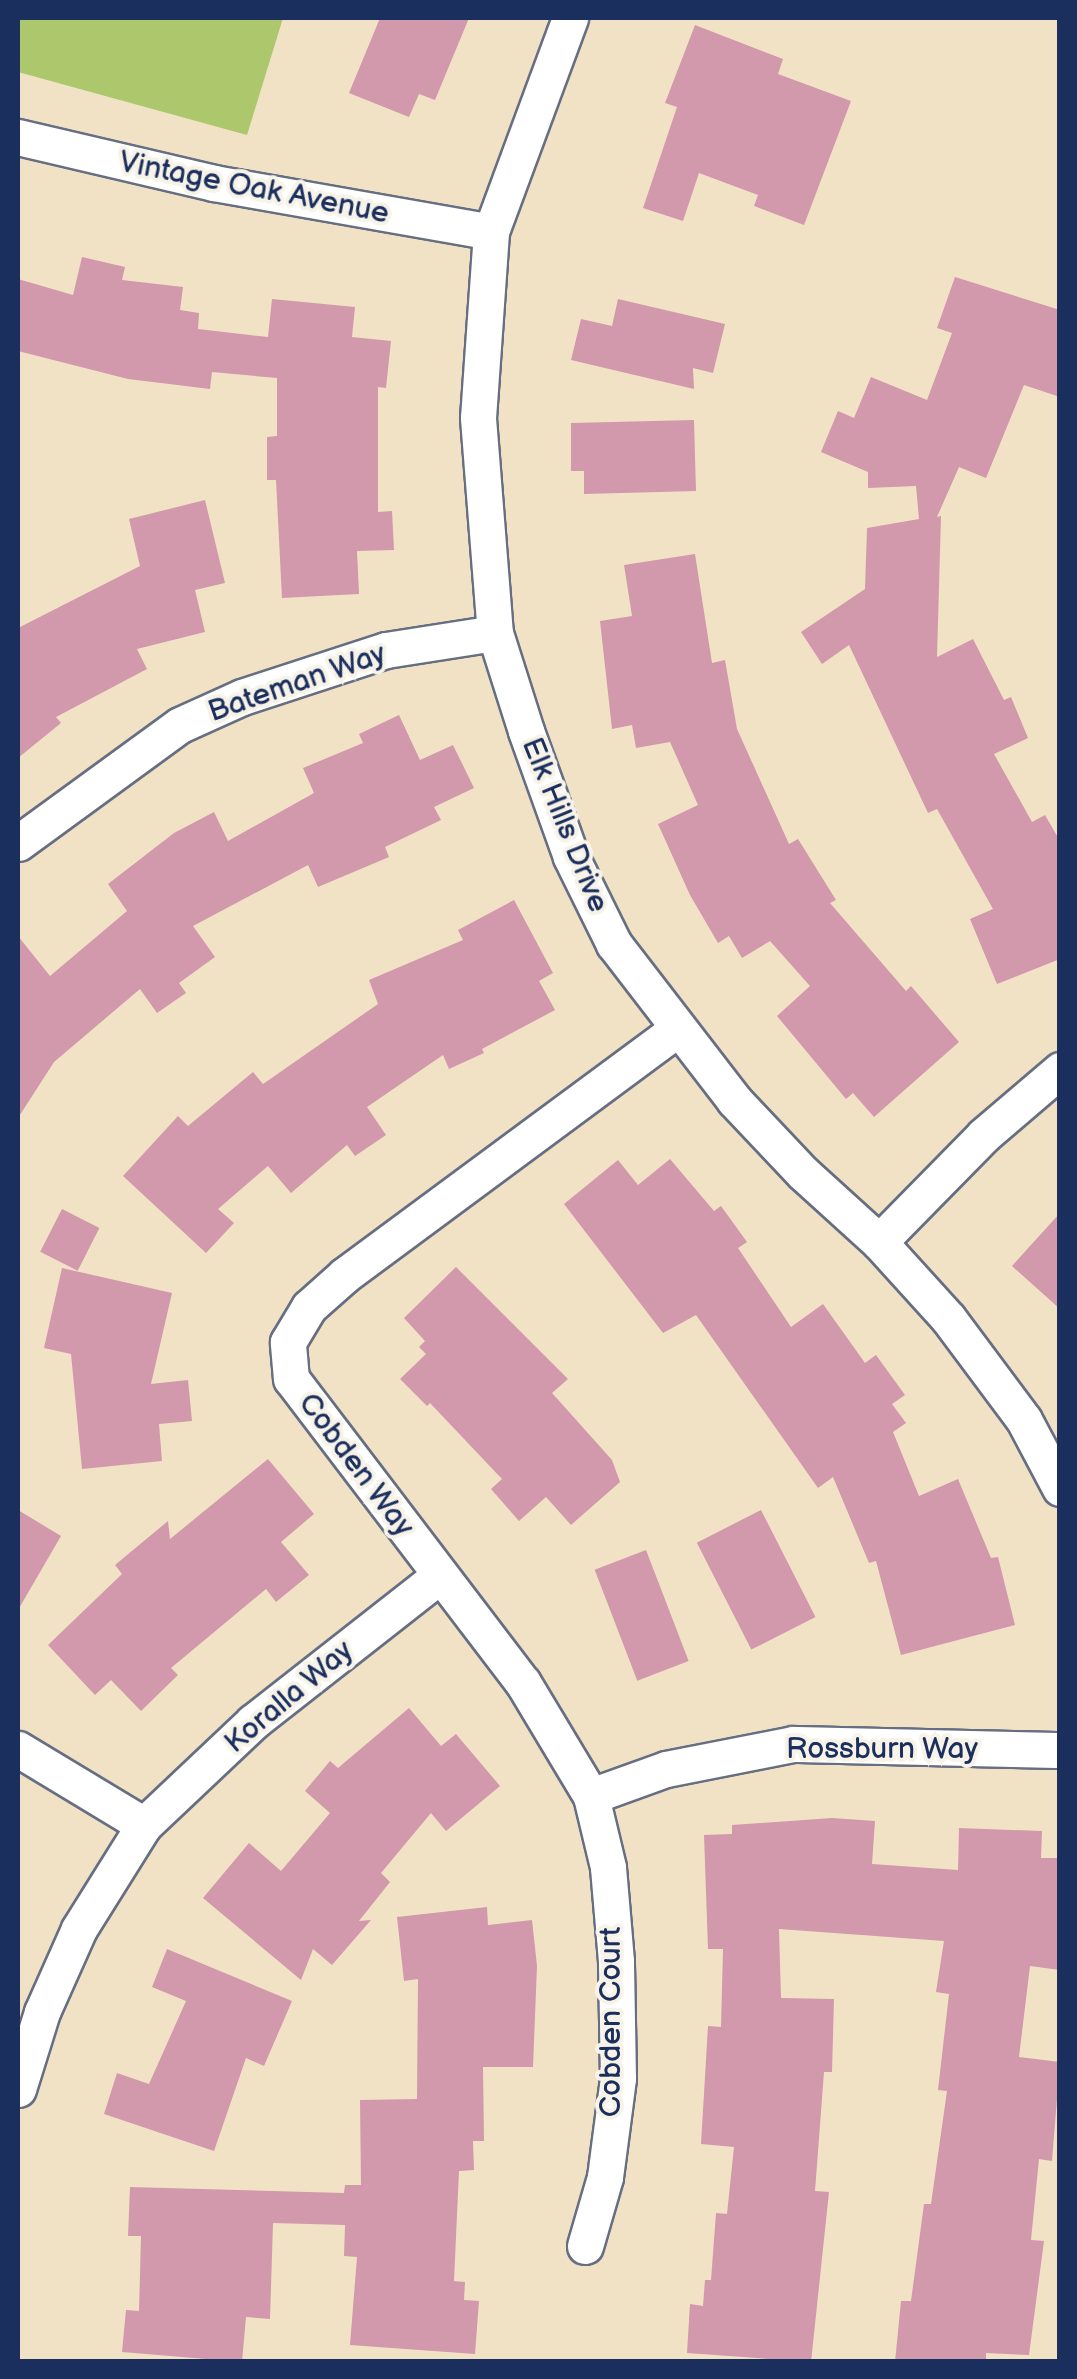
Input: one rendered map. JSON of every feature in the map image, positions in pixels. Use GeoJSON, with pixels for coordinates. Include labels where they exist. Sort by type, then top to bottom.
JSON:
{"type":"FeatureCollection","features":[{"type":"Feature","properties":{"kind":"street","name":"Elk Hills Drive"},"geometry":{"type":"LineString","coordinates":[[570,18],[491,232],[478,418],[495,633],[570,857],[614,944],[676,1030],[780,1149],[878,1242],[948,1318],[1024,1420],[1060,1488]]}},
{"type":"Feature","properties":{"kind":"street","name":"Vintage Oak Avenue"},"geometry":{"type":"LineString","coordinates":[[18,137],[214,183],[491,232]]}},
{"type":"Feature","properties":{"kind":"street","name":"Bateman Way"},"geometry":{"type":"LineString","coordinates":[[18,843],[180,725],[242,697],[386,650],[495,633]]}},
{"type":"Feature","properties":{"kind":"street","name":"Cobden Way"},"geometry":{"type":"LineString","coordinates":[[591,1796],[522,1683],[291,1379],[288,1342],[309,1307],[345,1275],[676,1030]]}},
{"type":"Feature","properties":{"kind":"street"},"geometry":{"type":"LineString","coordinates":[[878,1242],[984,1134],[1060,1070]]}},
{"type":"Feature","properties":{"kind":"street","name":"Koralla Way"},"geometry":{"type":"LineString","coordinates":[[18,2089],[42,2012],[79,1929],[144,1825],[253,1722],[439,1576]]}},
{"type":"Feature","properties":{"kind":"street","name":"Rossburn Way"},"geometry":{"type":"LineString","coordinates":[[591,1796],[666,1768],[792,1744],[1060,1750]]}},
{"type":"Feature","properties":{"kind":"street"},"geometry":{"type":"LineString","coordinates":[[18,1749],[144,1825]]}},
{"type":"Feature","properties":{"kind":"street","name":"Cobden Court"},"geometry":{"type":"LineString","coordinates":[[585,2246],[605,2176],[618,2078],[616,1961],[608,1867],[591,1796]]}},
{"type":"Feature","properties":{"kind":"green space"},"geometry":{"type":"Polygon","coordinates":[[[18,18],[283,18],[247,135],[18,72],[18,18]]]}},
{"type":"Feature","properties":{"kind":"building"},"geometry":{"type":"Polygon","coordinates":[[[380,18],[469,18],[435,100],[419,94],[409,117],[349,93],[380,18]]]}},
{"type":"Feature","properties":{"kind":"building"},"geometry":{"type":"Polygon","coordinates":[[[695,25],[783,59],[778,74],[851,101],[804,225],[754,206],[758,195],[699,173],[683,221],[643,208],[677,107],[665,103],[695,25]]]}},
{"type":"Feature","properties":{"kind":"building"},"geometry":{"type":"Polygon","coordinates":[[[82,257],[125,267],[122,280],[183,287],[180,310],[199,313],[198,329],[268,337],[272,299],[355,307],[352,337],[391,341],[386,388],[378,387],[378,512],[392,511],[394,550],[357,551],[359,594],[282,598],[276,480],[267,480],[267,437],[277,436],[277,378],[212,372],[210,389],[128,379],[18,351],[18,279],[73,295],[82,257]]]}},
{"type":"Feature","properties":{"kind":"building"},"geometry":{"type":"Polygon","coordinates":[[[955,277],[1060,310],[1060,397],[1024,385],[986,478],[959,467],[937,517],[941,516],[937,657],[973,639],[1004,700],[1011,697],[1028,738],[994,754],[1032,822],[1045,815],[1060,841],[1060,959],[997,984],[970,919],[993,909],[937,809],[928,813],[849,645],[822,664],[801,632],[865,589],[867,528],[919,519],[916,486],[868,488],[868,472],[821,452],[838,411],[854,418],[871,377],[927,400],[952,333],[937,328],[955,277]]]}},
{"type":"Feature","properties":{"kind":"building"},"geometry":{"type":"Polygon","coordinates":[[[618,299],[725,324],[713,373],[693,368],[694,389],[571,360],[581,319],[612,326],[618,299]]]}},
{"type":"Feature","properties":{"kind":"building"},"geometry":{"type":"Polygon","coordinates":[[[694,420],[696,491],[584,494],[584,471],[571,471],[571,423],[694,420]]]}},
{"type":"Feature","properties":{"kind":"building"},"geometry":{"type":"Polygon","coordinates":[[[205,500],[225,583],[195,590],[205,632],[137,649],[147,669],[56,717],[61,723],[18,758],[18,628],[140,566],[129,519],[205,500]]]}},
{"type":"Feature","properties":{"kind":"building"},"geometry":{"type":"Polygon","coordinates":[[[695,554],[712,663],[725,660],[737,729],[789,844],[798,839],[836,900],[830,903],[906,991],[911,986],[959,1042],[874,1117],[853,1093],[846,1099],[777,1016],[810,986],[770,941],[742,958],[729,936],[718,943],[690,895],[658,824],[698,805],[670,742],[636,748],[632,725],[612,729],[600,621],[632,616],[624,565],[695,554]]]}},
{"type":"Feature","properties":{"kind":"building"},"geometry":{"type":"Polygon","coordinates":[[[399,715],[420,760],[453,745],[474,788],[434,807],[441,820],[385,847],[389,857],[318,887],[308,865],[193,926],[215,957],[179,983],[186,993],[157,1013],[140,989],[54,1062],[18,1118],[18,936],[50,976],[127,911],[108,884],[174,833],[214,812],[228,841],[314,793],[303,768],[363,743],[359,734],[399,715]]]}},
{"type":"Feature","properties":{"kind":"building"},"geometry":{"type":"Polygon","coordinates":[[[514,900],[553,973],[539,981],[555,1010],[482,1049],[484,1053],[449,1069],[443,1055],[367,1107],[386,1135],[355,1156],[347,1145],[291,1193],[268,1166],[218,1209],[234,1223],[206,1253],[123,1176],[178,1116],[188,1126],[253,1072],[263,1084],[378,1004],[369,980],[463,940],[458,930],[514,900]]]}},
{"type":"Feature","properties":{"kind":"building"},"geometry":{"type":"Polygon","coordinates":[[[670,1159],[714,1211],[721,1206],[747,1242],[738,1248],[791,1327],[823,1304],[865,1363],[876,1355],[905,1395],[892,1404],[906,1423],[893,1432],[919,1496],[958,1479],[991,1558],[998,1557],[1015,1625],[901,1655],[876,1561],[869,1563],[833,1477],[818,1488],[696,1315],[663,1333],[564,1204],[618,1160],[638,1185],[670,1159]]]}},
{"type":"Feature","properties":{"kind":"building"},"geometry":{"type":"Polygon","coordinates":[[[62,1209],[99,1228],[78,1271],[40,1252],[62,1209]]]}},
{"type":"Feature","properties":{"kind":"building"},"geometry":{"type":"Polygon","coordinates":[[[1060,1213],[1060,1309],[1012,1266],[1060,1213]]]}},
{"type":"Feature","properties":{"kind":"building"},"geometry":{"type":"Polygon","coordinates":[[[456,1267],[568,1379],[552,1393],[612,1460],[620,1482],[571,1525],[546,1497],[519,1521],[491,1489],[502,1479],[430,1403],[427,1406],[400,1379],[426,1354],[419,1347],[425,1341],[404,1318],[456,1267]]]}},
{"type":"Feature","properties":{"kind":"building"},"geometry":{"type":"Polygon","coordinates":[[[62,1268],[172,1293],[151,1384],[188,1380],[192,1421],[159,1424],[162,1461],[82,1469],[71,1354],[44,1348],[62,1268]]]}},
{"type":"Feature","properties":{"kind":"building"},"geometry":{"type":"Polygon","coordinates":[[[268,1459],[314,1514],[281,1542],[309,1575],[276,1602],[266,1589],[171,1668],[178,1675],[141,1711],[111,1680],[95,1695],[48,1645],[122,1574],[115,1565],[168,1521],[170,1539],[268,1459]]]}},
{"type":"Feature","properties":{"kind":"building"},"geometry":{"type":"Polygon","coordinates":[[[18,1510],[61,1536],[18,1610],[18,1510]]]}},
{"type":"Feature","properties":{"kind":"building"},"geometry":{"type":"Polygon","coordinates":[[[761,1510],[815,1617],[751,1650],[697,1543],[761,1510]]]}},
{"type":"Feature","properties":{"kind":"building"},"geometry":{"type":"Polygon","coordinates":[[[646,1550],[689,1661],[637,1681],[595,1570],[646,1550]]]}},
{"type":"Feature","properties":{"kind":"building"},"geometry":{"type":"Polygon","coordinates":[[[409,1708],[441,1746],[456,1734],[500,1786],[446,1831],[431,1813],[381,1873],[390,1882],[359,1921],[371,1920],[332,1965],[313,1949],[301,1980],[203,1898],[249,1843],[281,1871],[330,1813],[305,1791],[330,1761],[338,1768],[409,1708]]]}},
{"type":"Feature","properties":{"kind":"building"},"geometry":{"type":"Polygon","coordinates":[[[832,1818],[875,1821],[872,1864],[958,1870],[959,1828],[1042,1831],[1041,1858],[1060,1858],[1060,1970],[1030,1966],[1019,2057],[1060,2062],[1052,2161],[1039,2159],[1031,2240],[1044,2241],[1029,2355],[986,2353],[986,2362],[895,2362],[901,2301],[911,2301],[924,2204],[931,2204],[947,2091],[938,2090],[949,1994],[936,1992],[944,1941],[779,1929],[781,1998],[834,1999],[832,2072],[824,2072],[815,2191],[829,2192],[811,2362],[687,2353],[690,2304],[703,2306],[705,2280],[711,2280],[716,2213],[727,2214],[734,2147],[701,2144],[708,2026],[721,2027],[723,1949],[708,1949],[704,1835],[732,1834],[732,1825],[832,1818]]]}},
{"type":"Feature","properties":{"kind":"building"},"geometry":{"type":"Polygon","coordinates":[[[487,1907],[488,1925],[532,1920],[537,1966],[533,2067],[483,2067],[484,2141],[473,2141],[474,2170],[459,2171],[454,2281],[465,2282],[464,2300],[479,2301],[475,2354],[350,2345],[357,2257],[344,2256],[345,2225],[273,2223],[270,2319],[246,2317],[242,2362],[122,2352],[126,2310],[139,2311],[141,2236],[128,2236],[130,2187],[344,2193],[345,2185],[361,2185],[360,2100],[417,2099],[418,1979],[404,1981],[397,1917],[487,1907]]]}},
{"type":"Feature","properties":{"kind":"building"},"geometry":{"type":"Polygon","coordinates":[[[167,1949],[292,2001],[264,2066],[246,2058],[214,2151],[104,2114],[117,2073],[149,2084],[186,2001],[152,1987],[167,1949]]]}}]}
